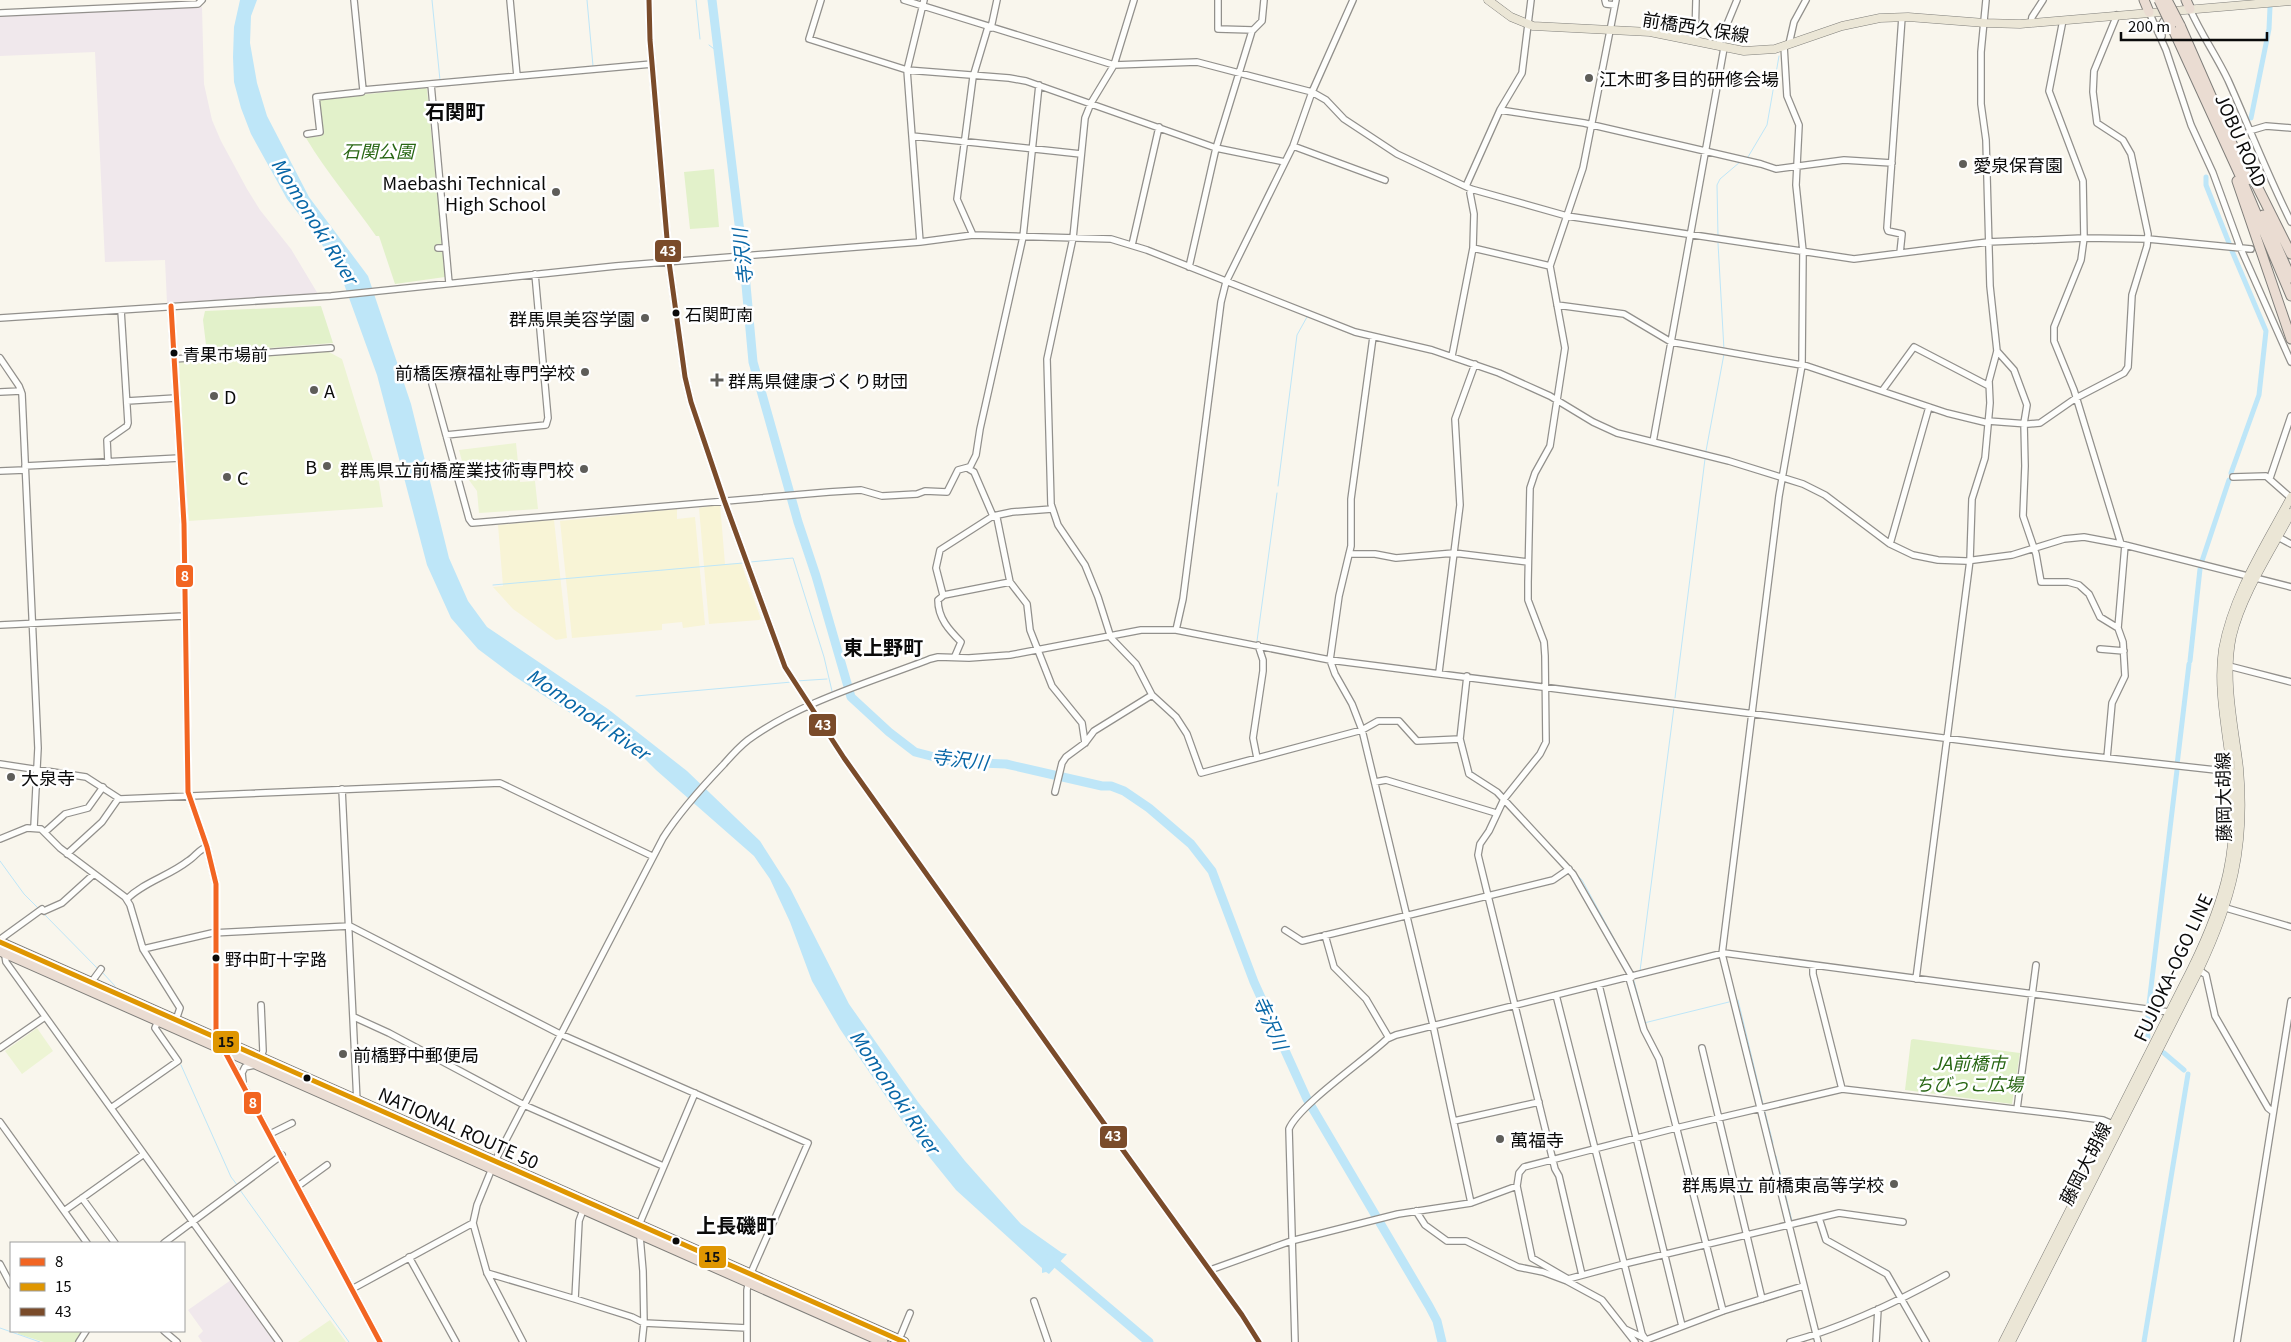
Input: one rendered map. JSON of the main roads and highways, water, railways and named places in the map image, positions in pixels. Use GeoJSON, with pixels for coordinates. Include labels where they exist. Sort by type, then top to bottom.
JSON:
{"type":"FeatureCollection","features":[{"type":"Feature","properties":{"kind":"highway"},"geometry":{"type":"LineString","coordinates":[[2144,0],[2149,12]]}},
{"type":"Feature","properties":{"kind":"highway","name":"JOBU ROAD"},"geometry":{"type":"LineString","coordinates":[[2159,0],[2176,25],[2227,130],[2291,278]]}},
{"type":"Feature","properties":{"kind":"highway","name":"JOBU ROAD"},"geometry":{"type":"LineString","coordinates":[[2167,0],[2291,296]]}},
{"type":"Feature","properties":{"kind":"highway"},"geometry":{"type":"LineString","coordinates":[[2170,11],[2177,0]]}},
{"type":"Feature","properties":{"kind":"highway"},"geometry":{"type":"LineString","coordinates":[[2227,130],[2236,142],[2291,254]]}},
{"type":"Feature","properties":{"kind":"highway"},"geometry":{"type":"LineString","coordinates":[[2227,146],[2239,188],[2291,339]]}},
{"type":"Feature","properties":{"kind":"highway","name":"NATIONAL ROUTE 50"},"geometry":{"type":"LineString","coordinates":[[1,947],[92,983],[217,1038],[259,1061],[639,1229],[883,1342]]}},
{"type":"Feature","properties":{"kind":"highway","name":"NATIONAL ROUTE 50"},"geometry":{"type":"LineString","coordinates":[[1,947],[83,988],[225,1050],[259,1061]]}},
{"type":"Feature","properties":{"kind":"highway","name":"NATIONAL ROUTE 50"},"geometry":{"type":"LineString","coordinates":[[494,1165],[583,1210],[639,1229]]}},
{"type":"Feature","properties":{"kind":"highway","name":"NATIONAL ROUTE 50"},"geometry":{"type":"LineString","coordinates":[[749,1279],[900,1341]]}},
{"type":"Feature","properties":{"kind":"main road","name":"前橋西久保線"},"geometry":{"type":"LineString","coordinates":[[1488,0],[1511,17],[1527,25],[1547,29],[1611,29],[1657,33],[1721,47],[1756,51],[1786,45],[1852,23],[1902,17],[1985,23],[2031,23],[2170,11],[2188,4],[2291,1]]}},
{"type":"Feature","properties":{"kind":"main road","name":"FUJIOKA-OGO LINE"},"geometry":{"type":"LineString","coordinates":[[2003,1342],[2116,1126],[2169,1012],[2212,926],[2225,886],[2234,824],[2235,772],[2222,666],[2229,622],[2291,497]]}},
{"type":"Feature","properties":{"kind":"main road","name":"藤岡大胡線"},"geometry":{"type":"LineString","coordinates":[[2011,1342],[2116,1126],[2199,970],[2226,908],[2236,866],[2241,799],[2235,772],[2229,666],[2236,622],[2253,576],[2291,513]]}},
{"type":"Feature","properties":{"kind":"water"},"geometry":{"type":"Polygon","coordinates":[[[240,0],[257,0],[251,16],[250,43],[257,83],[267,116],[309,197],[368,276],[411,404],[449,558],[468,601],[487,627],[608,709],[687,771],[760,841],[790,888],[849,1004],[918,1102],[965,1161],[1021,1224],[1062,1253],[1067,1254],[1049,1274],[1046,1272],[1042,1273],[1042,1268],[956,1190],[914,1138],[840,1029],[812,981],[790,922],[770,879],[754,856],[656,770],[633,747],[599,725],[581,720],[514,676],[478,649],[451,618],[427,565],[377,375],[340,273],[319,240],[287,199],[251,134],[241,108],[234,82],[233,57],[234,27],[240,0]]]}},
{"type":"Feature","properties":{"kind":"waterway"},"geometry":{"type":"LineString","coordinates":[[432,0],[440,80]]}},
{"type":"Feature","properties":{"kind":"waterway"},"geometry":{"type":"LineString","coordinates":[[587,0],[593,66]]}},
{"type":"Feature","properties":{"kind":"waterway"},"geometry":{"type":"LineString","coordinates":[[696,0],[700,39]]}},
{"type":"Feature","properties":{"kind":"waterway","name":"寺沢川"},"geometry":{"type":"LineString","coordinates":[[712,0],[745,274],[753,362],[798,522],[816,576],[851,697],[889,732],[915,752],[954,762],[1006,764],[1102,786],[1111,786],[1124,791],[1149,808],[1191,844],[1212,871],[1254,982],[1307,1099],[1429,1306],[1437,1321],[1442,1342]]}},
{"type":"Feature","properties":{"kind":"waterway"},"geometry":{"type":"LineString","coordinates":[[2251,118],[2269,29],[2270,7]]}},
{"type":"Feature","properties":{"kind":"waterway"},"geometry":{"type":"LineString","coordinates":[[709,45],[718,52]]}},
{"type":"Feature","properties":{"kind":"waterway"},"geometry":{"type":"LineString","coordinates":[[1748,157],[1767,125],[1779,56]]}},
{"type":"Feature","properties":{"kind":"waterway"},"geometry":{"type":"LineString","coordinates":[[1718,236],[1717,185],[1720,179],[1740,162]]}},
{"type":"Feature","properties":{"kind":"waterway"},"geometry":{"type":"LineString","coordinates":[[2206,177],[2206,185],[2229,243]]}},
{"type":"Feature","properties":{"kind":"waterway"},"geometry":{"type":"LineString","coordinates":[[1718,243],[1724,350]]}},
{"type":"Feature","properties":{"kind":"waterway"},"geometry":{"type":"LineString","coordinates":[[2231,473],[2259,395],[2266,331],[2232,251]]}},
{"type":"Feature","properties":{"kind":"waterway"},"geometry":{"type":"LineString","coordinates":[[1278,486],[1297,335],[1307,317]]}},
{"type":"Feature","properties":{"kind":"waterway"},"geometry":{"type":"LineString","coordinates":[[1706,451],[1724,354]]}},
{"type":"Feature","properties":{"kind":"waterway"},"geometry":{"type":"LineString","coordinates":[[1675,698],[1705,459]]}},
{"type":"Feature","properties":{"kind":"waterway"},"geometry":{"type":"LineString","coordinates":[[2202,561],[2229,480]]}},
{"type":"Feature","properties":{"kind":"waterway"},"geometry":{"type":"LineString","coordinates":[[1257,641],[1277,493]]}},
{"type":"Feature","properties":{"kind":"waterway"},"geometry":{"type":"LineString","coordinates":[[750,562],[793,558],[824,657],[832,691]]}},
{"type":"Feature","properties":{"kind":"waterway"},"geometry":{"type":"LineString","coordinates":[[493,585],[743,563]]}},
{"type":"Feature","properties":{"kind":"waterway"},"geometry":{"type":"LineString","coordinates":[[2190,661],[2200,569]]}},
{"type":"Feature","properties":{"kind":"waterway"},"geometry":{"type":"LineString","coordinates":[[1264,650],[1270,651]]}},
{"type":"Feature","properties":{"kind":"waterway"},"geometry":{"type":"LineString","coordinates":[[2177,765],[2189,664]]}},
{"type":"Feature","properties":{"kind":"waterway"},"geometry":{"type":"LineString","coordinates":[[796,681],[827,679]]}},
{"type":"Feature","properties":{"kind":"waterway"},"geometry":{"type":"LineString","coordinates":[[1468,691],[1469,681]]}},
{"type":"Feature","properties":{"kind":"waterway"},"geometry":{"type":"LineString","coordinates":[[636,696],[792,682]]}},
{"type":"Feature","properties":{"kind":"waterway"},"geometry":{"type":"LineString","coordinates":[[1633,973],[1640,971],[1674,707]]}},
{"type":"Feature","properties":{"kind":"waterway"},"geometry":{"type":"LineString","coordinates":[[1463,737],[1471,771],[1497,789]]}},
{"type":"Feature","properties":{"kind":"waterway"},"geometry":{"type":"LineString","coordinates":[[2148,1037],[2149,1004],[2177,770]]}},
{"type":"Feature","properties":{"kind":"waterway"},"geometry":{"type":"LineString","coordinates":[[0,861],[24,894],[39,909]]}},
{"type":"Feature","properties":{"kind":"waterway"},"geometry":{"type":"LineString","coordinates":[[1576,874],[1582,880],[1623,955]]}},
{"type":"Feature","properties":{"kind":"waterway"},"geometry":{"type":"LineString","coordinates":[[44,914],[99,970]]}},
{"type":"Feature","properties":{"kind":"waterway"},"geometry":{"type":"LineString","coordinates":[[102,972],[115,986]]}},
{"type":"Feature","properties":{"kind":"waterway"},"geometry":{"type":"LineString","coordinates":[[1634,981],[1640,1004]]}},
{"type":"Feature","properties":{"kind":"waterway"},"geometry":{"type":"LineString","coordinates":[[1738,1000],[1763,1104]]}},
{"type":"Feature","properties":{"kind":"waterway"},"geometry":{"type":"LineString","coordinates":[[1644,1023],[1729,1002]]}},
{"type":"Feature","properties":{"kind":"waterway"},"geometry":{"type":"LineString","coordinates":[[2164,1053],[2184,1070]]}},
{"type":"Feature","properties":{"kind":"waterway"},"geometry":{"type":"LineString","coordinates":[[181,1065],[231,1177],[238,1186]]}},
{"type":"Feature","properties":{"kind":"waterway"},"geometry":{"type":"LineString","coordinates":[[2144,1342],[2188,1074]]}},
{"type":"Feature","properties":{"kind":"waterway"},"geometry":{"type":"LineString","coordinates":[[1765,1112],[1773,1143]]}},
{"type":"Feature","properties":{"kind":"waterway"},"geometry":{"type":"LineString","coordinates":[[1776,1156],[1792,1221]]}},
{"type":"Feature","properties":{"kind":"waterway"},"geometry":{"type":"LineString","coordinates":[[240,1190],[349,1342]]}},
{"type":"Feature","properties":{"kind":"waterway"},"geometry":{"type":"LineString","coordinates":[[1825,1227],[1829,1239]]}},
{"type":"Feature","properties":{"kind":"waterway"},"geometry":{"type":"LineString","coordinates":[[1857,1254],[1889,1271]]}},
{"type":"Feature","properties":{"kind":"waterway","name":"Momonoki River"},"geometry":{"type":"LineString","coordinates":[[1050,1258],[1149,1342]]}},
{"type":"Feature","properties":{"kind":"waterway"},"geometry":{"type":"LineString","coordinates":[[1897,1286],[1903,1295]]}},
{"type":"Feature","properties":{"kind":"waterway"},"geometry":{"type":"LineString","coordinates":[[1906,1301],[1917,1320]]}},
{"type":"Feature","properties":{"kind":"waterway"},"geometry":{"type":"LineString","coordinates":[[0,1328],[10,1332]]}},
{"type":"Feature","properties":{"kind":"waterway"},"geometry":{"type":"LineString","coordinates":[[11,1332],[40,1342]]}},
{"type":"Feature","properties":{"kind":"place","name":"江木町多目的研修会場"},"geometry":{"type":"Point","coordinates":[1589,78]}},
{"type":"Feature","properties":{"kind":"place","name":"愛泉保育園"},"geometry":{"type":"Point","coordinates":[1963,164]}},
{"type":"Feature","properties":{"kind":"place","name":"Maebashi Technical High School"},"geometry":{"type":"Point","coordinates":[556,192]}},
{"type":"Feature","properties":{"kind":"place","name":"石関町南"},"geometry":{"type":"Point","coordinates":[676,313]}},
{"type":"Feature","properties":{"kind":"place","name":"群馬県美容学園"},"geometry":{"type":"Point","coordinates":[645,318]}},
{"type":"Feature","properties":{"kind":"place","name":"青果市場前"},"geometry":{"type":"Point","coordinates":[174,353]}},
{"type":"Feature","properties":{"kind":"place","name":"前橋医療福祉専門学校"},"geometry":{"type":"Point","coordinates":[585,372]}},
{"type":"Feature","properties":{"kind":"place","name":"群馬県健康づくり財団"},"geometry":{"type":"Point","coordinates":[717,380]}},
{"type":"Feature","properties":{"kind":"place","name":"A"},"geometry":{"type":"Point","coordinates":[314,390]}},
{"type":"Feature","properties":{"kind":"place","name":"D"},"geometry":{"type":"Point","coordinates":[214,396]}},
{"type":"Feature","properties":{"kind":"place","name":"B"},"geometry":{"type":"Point","coordinates":[327,466]}},
{"type":"Feature","properties":{"kind":"place","name":"群馬県立前橋産業技術専門校"},"geometry":{"type":"Point","coordinates":[584,469]}},
{"type":"Feature","properties":{"kind":"place","name":"C"},"geometry":{"type":"Point","coordinates":[227,477]}},
{"type":"Feature","properties":{"kind":"place","name":"大泉寺"},"geometry":{"type":"Point","coordinates":[11,777]}},
{"type":"Feature","properties":{"kind":"place","name":"野中町十字路"},"geometry":{"type":"Point","coordinates":[216,958]}},
{"type":"Feature","properties":{"kind":"place","name":"前橋野中郵便局"},"geometry":{"type":"Point","coordinates":[343,1054]}},
{"type":"Feature","properties":{"kind":"place","name":"萬福寺"},"geometry":{"type":"Point","coordinates":[1500,1139]}},
{"type":"Feature","properties":{"kind":"place","name":"群馬県立 前橋東高等学校"},"geometry":{"type":"Point","coordinates":[1894,1184]}},
{"type":"Feature","properties":{"kind":"district","name":"石関町"},"geometry":{"type":"Point","coordinates":[455,110]}},
{"type":"Feature","properties":{"kind":"district","name":"東上野町"},"geometry":{"type":"Point","coordinates":[883,646]}},
{"type":"Feature","properties":{"kind":"district","name":"上長磯町"},"geometry":{"type":"Point","coordinates":[736,1224]}},
{"type":"Feature","properties":{"kind":"park label","name":"石関公園"},"geometry":{"type":"Point","coordinates":[378,150]}},
{"type":"Feature","properties":{"kind":"park label","name":"JA前橋市 ちびっこ広場"},"geometry":{"type":"Point","coordinates":[1969,1072]}}]}
